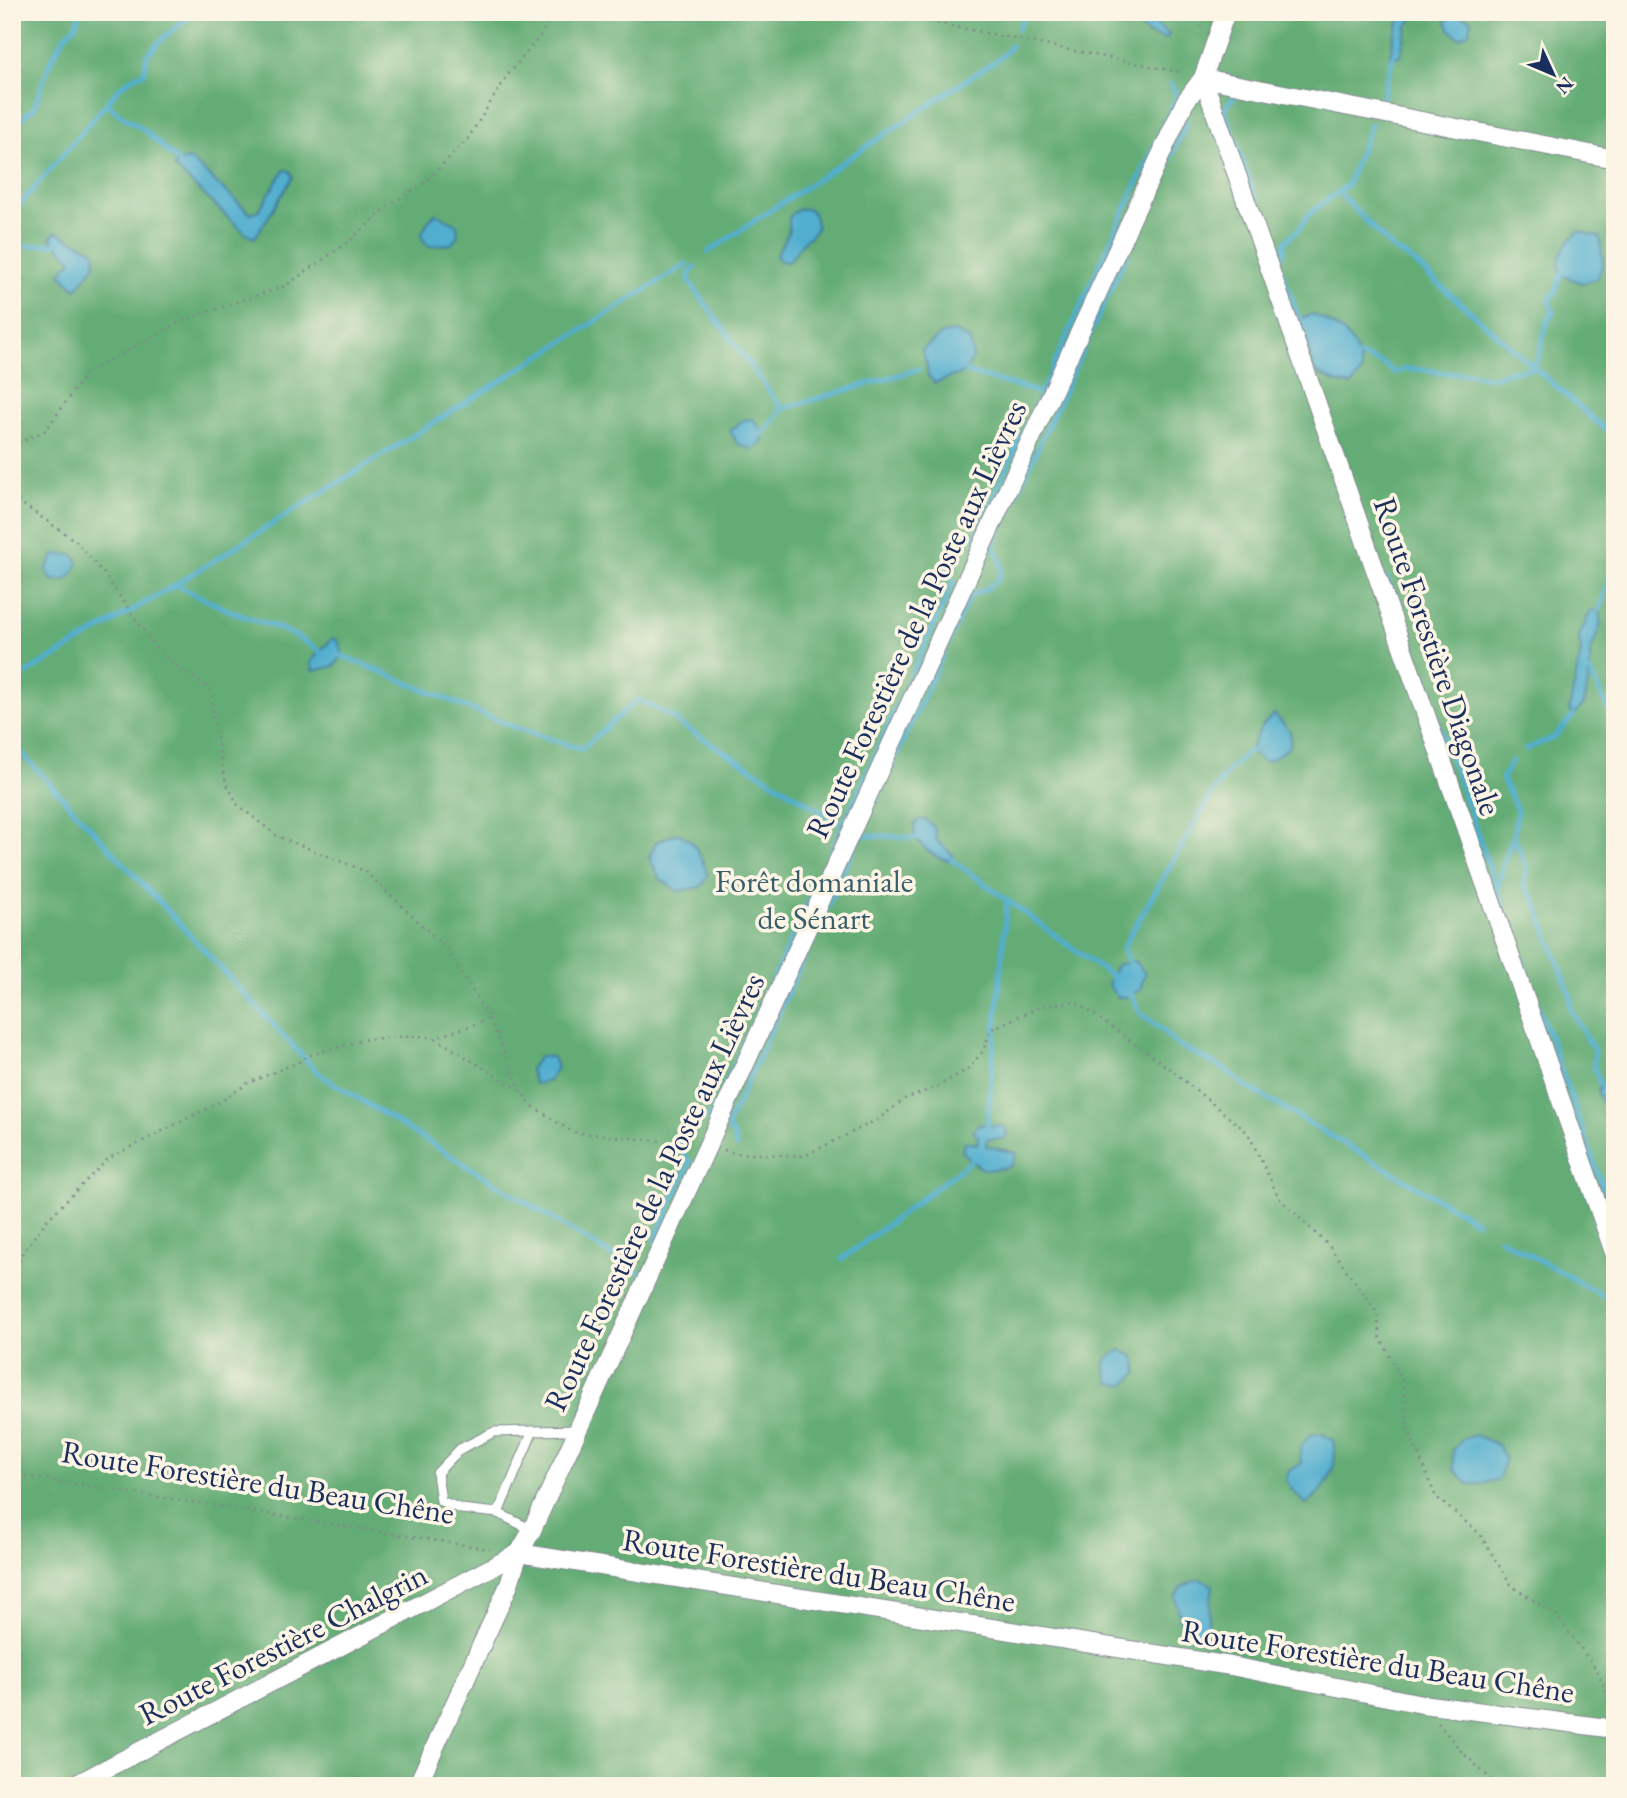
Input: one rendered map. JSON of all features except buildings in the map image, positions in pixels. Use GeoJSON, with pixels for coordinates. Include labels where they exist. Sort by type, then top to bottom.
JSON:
{"type":"FeatureCollection","features":[{"type":"Feature","properties":{"kind":"street","name":"Route Forestière de la Poste aux Lièvres"},"geometry":{"type":"LineString","coordinates":[[417,1786],[508,1587],[519,1553],[578,1430],[1185,102],[1203,78],[1226,12]]}},
{"type":"Feature","properties":{"kind":"street"},"geometry":{"type":"LineString","coordinates":[[1203,78],[1615,159]]}},
{"type":"Feature","properties":{"kind":"street","name":"Route Forestière Diagonale"},"geometry":{"type":"LineString","coordinates":[[1203,78],[1615,1255]]}},
{"type":"Feature","properties":{"kind":"street","name":"Route Forestière du Beau Chêne"},"geometry":{"type":"LineString","coordinates":[[519,1553],[1231,1666],[1422,1704],[1615,1729]]}},
{"type":"Feature","properties":{"kind":"street","name":"Route Forestière Chalgrin"},"geometry":{"type":"LineString","coordinates":[[73,1786],[519,1553]]}},
{"type":"Feature","properties":{"kind":"lane"},"geometry":{"type":"LineString","coordinates":[[532,1530],[498,1513],[461,1509],[441,1501],[437,1473],[460,1449],[494,1432],[578,1430]]}},
{"type":"Feature","properties":{"kind":"lane"},"geometry":{"type":"LineString","coordinates":[[498,1513],[533,1431]]}},
{"type":"Feature","properties":{"kind":"path"},"geometry":{"type":"LineString","coordinates":[[12,446],[46,430],[87,372],[184,320],[285,286],[347,243],[391,204],[424,183],[467,140],[507,76],[539,38],[554,12]]}},
{"type":"Feature","properties":{"kind":"path"},"geometry":{"type":"LineString","coordinates":[[882,12],[1203,78]]}},
{"type":"Feature","properties":{"kind":"path"},"geometry":{"type":"LineString","coordinates":[[12,497],[76,541],[104,574],[156,648],[211,689],[214,725],[226,783],[238,805],[277,836],[365,871],[446,948],[490,1019],[521,1091],[531,1105],[572,1132],[708,1146],[735,1153],[804,1156],[877,1120],[905,1099],[939,1086],[969,1069],[982,1051],[991,1029],[1042,1006],[1075,1001],[1170,1069],[1248,1133],[1279,1198],[1329,1246],[1377,1312],[1380,1337],[1402,1380],[1407,1427],[1436,1497],[1479,1533],[1512,1586],[1556,1615],[1597,1670],[1615,1705]]}},
{"type":"Feature","properties":{"kind":"path"},"geometry":{"type":"LineString","coordinates":[[435,1038],[490,1019]]}},
{"type":"Feature","properties":{"kind":"path"},"geometry":{"type":"LineString","coordinates":[[12,1283],[22,1254],[45,1222],[109,1158],[222,1101],[248,1083],[307,1056],[367,1039],[417,1036],[435,1038],[521,1091]]}},
{"type":"Feature","properties":{"kind":"path","name":"Route Forestière du Beau Chêne"},"geometry":{"type":"LineString","coordinates":[[12,1474],[492,1549]]}},
{"type":"Feature","properties":{"kind":"path"},"geometry":{"type":"LineString","coordinates":[[1422,1704],[1461,1751],[1498,1786]]}},
{"type":"Feature","properties":{"kind":"path"},"geometry":{"type":"LineString","coordinates":[[1601,1786],[1615,1780]]}},
{"type":"Feature","properties":{"kind":"green space","name":"Forêt domaniale de Sénart"},"geometry":{"type":"Polygon","coordinates":[[[12,12],[1615,12],[1615,1786],[12,1786],[12,12]]]}},
{"type":"Feature","properties":{"kind":"water"},"geometry":{"type":"Polygon","coordinates":[[[1129,12],[1147,12],[1169,35],[1166,39],[1148,34],[1129,16],[1129,12]]]}},
{"type":"Feature","properties":{"kind":"water"},"geometry":{"type":"Polygon","coordinates":[[[1403,12],[1418,12],[1407,26],[1400,56],[1390,57],[1394,35],[1403,12]]]}},
{"type":"Feature","properties":{"kind":"water"},"geometry":{"type":"Polygon","coordinates":[[[1455,12],[1471,20],[1469,32],[1460,38],[1450,30],[1446,21],[1455,12]]]}},
{"type":"Feature","properties":{"kind":"water"},"geometry":{"type":"Polygon","coordinates":[[[190,159],[250,213],[259,210],[284,170],[290,171],[293,177],[255,238],[246,234],[174,167],[178,161],[190,159]]]}},
{"type":"Feature","properties":{"kind":"water"},"geometry":{"type":"Polygon","coordinates":[[[799,209],[813,212],[817,228],[788,262],[781,261],[776,256],[788,234],[790,217],[799,209]]]}},
{"type":"Feature","properties":{"kind":"water"},"geometry":{"type":"Polygon","coordinates":[[[436,213],[457,225],[458,235],[452,244],[428,246],[421,236],[436,213]]]}},
{"type":"Feature","properties":{"kind":"water"},"geometry":{"type":"Polygon","coordinates":[[[1579,231],[1600,237],[1603,264],[1597,279],[1582,283],[1561,275],[1559,268],[1562,251],[1579,231]]]}},
{"type":"Feature","properties":{"kind":"water"},"geometry":{"type":"Polygon","coordinates":[[[56,232],[95,251],[95,265],[76,289],[60,274],[72,260],[50,238],[56,232]]]}},
{"type":"Feature","properties":{"kind":"water"},"geometry":{"type":"Polygon","coordinates":[[[1312,314],[1339,329],[1352,342],[1362,372],[1351,386],[1315,372],[1299,319],[1312,314]]]}},
{"type":"Feature","properties":{"kind":"water"},"geometry":{"type":"Polygon","coordinates":[[[955,332],[970,340],[973,357],[966,372],[935,383],[928,376],[922,350],[942,334],[955,332]]]}},
{"type":"Feature","properties":{"kind":"water"},"geometry":{"type":"Polygon","coordinates":[[[753,419],[763,433],[762,443],[752,449],[738,444],[730,431],[743,420],[753,419]]]}},
{"type":"Feature","properties":{"kind":"water"},"geometry":{"type":"Polygon","coordinates":[[[55,554],[73,555],[78,562],[67,579],[52,580],[46,570],[55,554]]]}},
{"type":"Feature","properties":{"kind":"water"},"geometry":{"type":"Polygon","coordinates":[[[1599,609],[1601,624],[1590,653],[1590,672],[1584,704],[1574,715],[1569,710],[1581,652],[1579,636],[1591,611],[1599,609]]]}},
{"type":"Feature","properties":{"kind":"water"},"geometry":{"type":"Polygon","coordinates":[[[333,638],[338,641],[343,656],[334,666],[313,671],[311,661],[333,638]]]}},
{"type":"Feature","properties":{"kind":"water"},"geometry":{"type":"Polygon","coordinates":[[[1274,714],[1290,731],[1290,746],[1273,759],[1264,762],[1249,751],[1262,726],[1274,714]]]}},
{"type":"Feature","properties":{"kind":"water"},"geometry":{"type":"Polygon","coordinates":[[[918,820],[926,820],[934,827],[937,841],[953,855],[952,860],[937,857],[915,838],[914,826],[918,820]]]}},
{"type":"Feature","properties":{"kind":"water"},"geometry":{"type":"Polygon","coordinates":[[[677,833],[689,840],[700,855],[708,875],[701,887],[678,891],[659,878],[649,857],[656,842],[677,833]]]}},
{"type":"Feature","properties":{"kind":"water"},"geometry":{"type":"Polygon","coordinates":[[[1134,961],[1145,973],[1140,990],[1127,997],[1117,997],[1108,984],[1116,965],[1134,961]]]}},
{"type":"Feature","properties":{"kind":"water"},"geometry":{"type":"Polygon","coordinates":[[[539,1056],[553,1057],[557,1068],[549,1081],[535,1084],[530,1070],[539,1056]]]}},
{"type":"Feature","properties":{"kind":"water"},"geometry":{"type":"Polygon","coordinates":[[[1612,1083],[1615,1086],[1615,1116],[1604,1108],[1598,1093],[1600,1085],[1612,1083]]]}},
{"type":"Feature","properties":{"kind":"water"},"geometry":{"type":"Polygon","coordinates":[[[978,1124],[1003,1126],[1008,1134],[1004,1139],[987,1139],[986,1146],[1016,1153],[1011,1166],[984,1169],[973,1163],[962,1151],[964,1142],[977,1144],[978,1136],[973,1132],[978,1124]]]}},
{"type":"Feature","properties":{"kind":"water"},"geometry":{"type":"Polygon","coordinates":[[[1121,1350],[1135,1357],[1138,1373],[1125,1385],[1110,1383],[1105,1366],[1106,1359],[1121,1350]]]}},
{"type":"Feature","properties":{"kind":"water"},"geometry":{"type":"Polygon","coordinates":[[[1311,1434],[1322,1434],[1333,1440],[1335,1458],[1326,1484],[1306,1504],[1286,1480],[1289,1471],[1301,1464],[1300,1448],[1311,1434]]]}},
{"type":"Feature","properties":{"kind":"water"},"geometry":{"type":"Polygon","coordinates":[[[1475,1435],[1498,1445],[1505,1459],[1499,1479],[1482,1484],[1468,1484],[1453,1469],[1453,1450],[1463,1439],[1475,1435]]]}},
{"type":"Feature","properties":{"kind":"water"},"geometry":{"type":"Polygon","coordinates":[[[1199,1579],[1213,1585],[1207,1629],[1197,1637],[1189,1638],[1183,1630],[1175,1597],[1181,1587],[1199,1579]]]}},
{"type":"Feature","properties":{"kind":"waterway"},"geometry":{"type":"LineString","coordinates":[[12,150],[17,122],[34,108],[50,62],[81,12]]}},
{"type":"Feature","properties":{"kind":"waterway"},"geometry":{"type":"LineString","coordinates":[[12,214],[121,86],[144,73],[147,55],[165,36],[196,12]]}},
{"type":"Feature","properties":{"kind":"waterway"},"geometry":{"type":"LineString","coordinates":[[1018,29],[1025,12]]}},
{"type":"Feature","properties":{"kind":"waterway"},"geometry":{"type":"LineString","coordinates":[[708,252],[1001,57],[1011,46]]}},
{"type":"Feature","properties":{"kind":"waterway"},"geometry":{"type":"LineString","coordinates":[[1381,101],[1393,57]]}},
{"type":"Feature","properties":{"kind":"waterway"},"geometry":{"type":"LineString","coordinates":[[655,1240],[690,1162],[682,1147],[685,1133],[695,1122],[711,1116],[953,583],[949,573],[949,552],[959,543],[976,535],[1177,96],[1171,84]]}},
{"type":"Feature","properties":{"kind":"waterway"},"geometry":{"type":"LineString","coordinates":[[1235,96],[1224,109],[1299,319]]}},
{"type":"Feature","properties":{"kind":"waterway"},"geometry":{"type":"LineString","coordinates":[[108,104],[143,129],[178,161]]}},
{"type":"Feature","properties":{"kind":"waterway"},"geometry":{"type":"LineString","coordinates":[[736,1147],[734,1136],[727,1126],[970,595],[994,584],[1001,572],[999,556],[993,546],[1187,122]]}},
{"type":"Feature","properties":{"kind":"waterway"},"geometry":{"type":"LineString","coordinates":[[1279,258],[1283,255],[1285,242],[1299,229],[1309,214],[1347,185],[1371,124]]}},
{"type":"Feature","properties":{"kind":"waterway"},"geometry":{"type":"LineString","coordinates":[[1340,194],[1394,250],[1410,259],[1615,438]]}},
{"type":"Feature","properties":{"kind":"waterway"},"geometry":{"type":"LineString","coordinates":[[12,247],[56,244]]}},
{"type":"Feature","properties":{"kind":"waterway"},"geometry":{"type":"LineString","coordinates":[[12,682],[175,585],[687,264]]}},
{"type":"Feature","properties":{"kind":"waterway"},"geometry":{"type":"LineString","coordinates":[[695,267],[689,274],[689,281],[782,409]]}},
{"type":"Feature","properties":{"kind":"waterway"},"geometry":{"type":"LineString","coordinates":[[1360,356],[1382,363],[1395,373],[1405,369],[1426,370],[1470,373],[1491,378],[1507,372],[1533,368],[1553,312],[1549,300],[1556,291],[1561,275]]}},
{"type":"Feature","properties":{"kind":"waterway"},"geometry":{"type":"LineString","coordinates":[[763,433],[782,409],[919,369]]}},
{"type":"Feature","properties":{"kind":"waterway"},"geometry":{"type":"LineString","coordinates":[[966,372],[1041,393]]}},
{"type":"Feature","properties":{"kind":"waterway"},"geometry":{"type":"LineString","coordinates":[[1599,609],[1615,563]]}},
{"type":"Feature","properties":{"kind":"waterway"},"geometry":{"type":"LineString","coordinates":[[1387,578],[1615,1222]]}},
{"type":"Feature","properties":{"kind":"waterway"},"geometry":{"type":"LineString","coordinates":[[175,585],[287,632],[320,652]]}},
{"type":"Feature","properties":{"kind":"waterway"},"geometry":{"type":"LineString","coordinates":[[343,656],[516,728],[582,749],[638,699],[675,719],[843,825]]}},
{"type":"Feature","properties":{"kind":"waterway"},"geometry":{"type":"LineString","coordinates":[[1590,672],[1615,724]]}},
{"type":"Feature","properties":{"kind":"waterway"},"geometry":{"type":"LineString","coordinates":[[1526,749],[1553,738],[1574,715]]}},
{"type":"Feature","properties":{"kind":"waterway"},"geometry":{"type":"LineString","coordinates":[[12,743],[319,1074],[640,1273]]}},
{"type":"Feature","properties":{"kind":"waterway"},"geometry":{"type":"LineString","coordinates":[[1129,962],[1123,947],[1215,789],[1230,769],[1249,751]]}},
{"type":"Feature","properties":{"kind":"waterway"},"geometry":{"type":"LineString","coordinates":[[1498,890],[1505,857],[1514,835],[1517,810],[1502,778],[1512,761]]}},
{"type":"Feature","properties":{"kind":"waterway"},"geometry":{"type":"LineString","coordinates":[[861,835],[915,838]]}},
{"type":"Feature","properties":{"kind":"waterway"},"geometry":{"type":"LineString","coordinates":[[1514,835],[1527,870],[1524,885],[1535,900],[1571,997],[1570,1008],[1594,1051],[1594,1066],[1600,1085]]}},
{"type":"Feature","properties":{"kind":"waterway"},"geometry":{"type":"LineString","coordinates":[[952,860],[1111,976]]}},
{"type":"Feature","properties":{"kind":"waterway"},"geometry":{"type":"LineString","coordinates":[[987,1126],[1007,901]]}},
{"type":"Feature","properties":{"kind":"waterway"},"geometry":{"type":"LineString","coordinates":[[1131,994],[1141,1014],[1176,1044],[1224,1069],[1246,1086],[1477,1222]]}},
{"type":"Feature","properties":{"kind":"waterway"},"geometry":{"type":"LineString","coordinates":[[842,1259],[971,1161]]}},
{"type":"Feature","properties":{"kind":"waterway"},"geometry":{"type":"LineString","coordinates":[[1499,1238],[1615,1302]]}}]}
